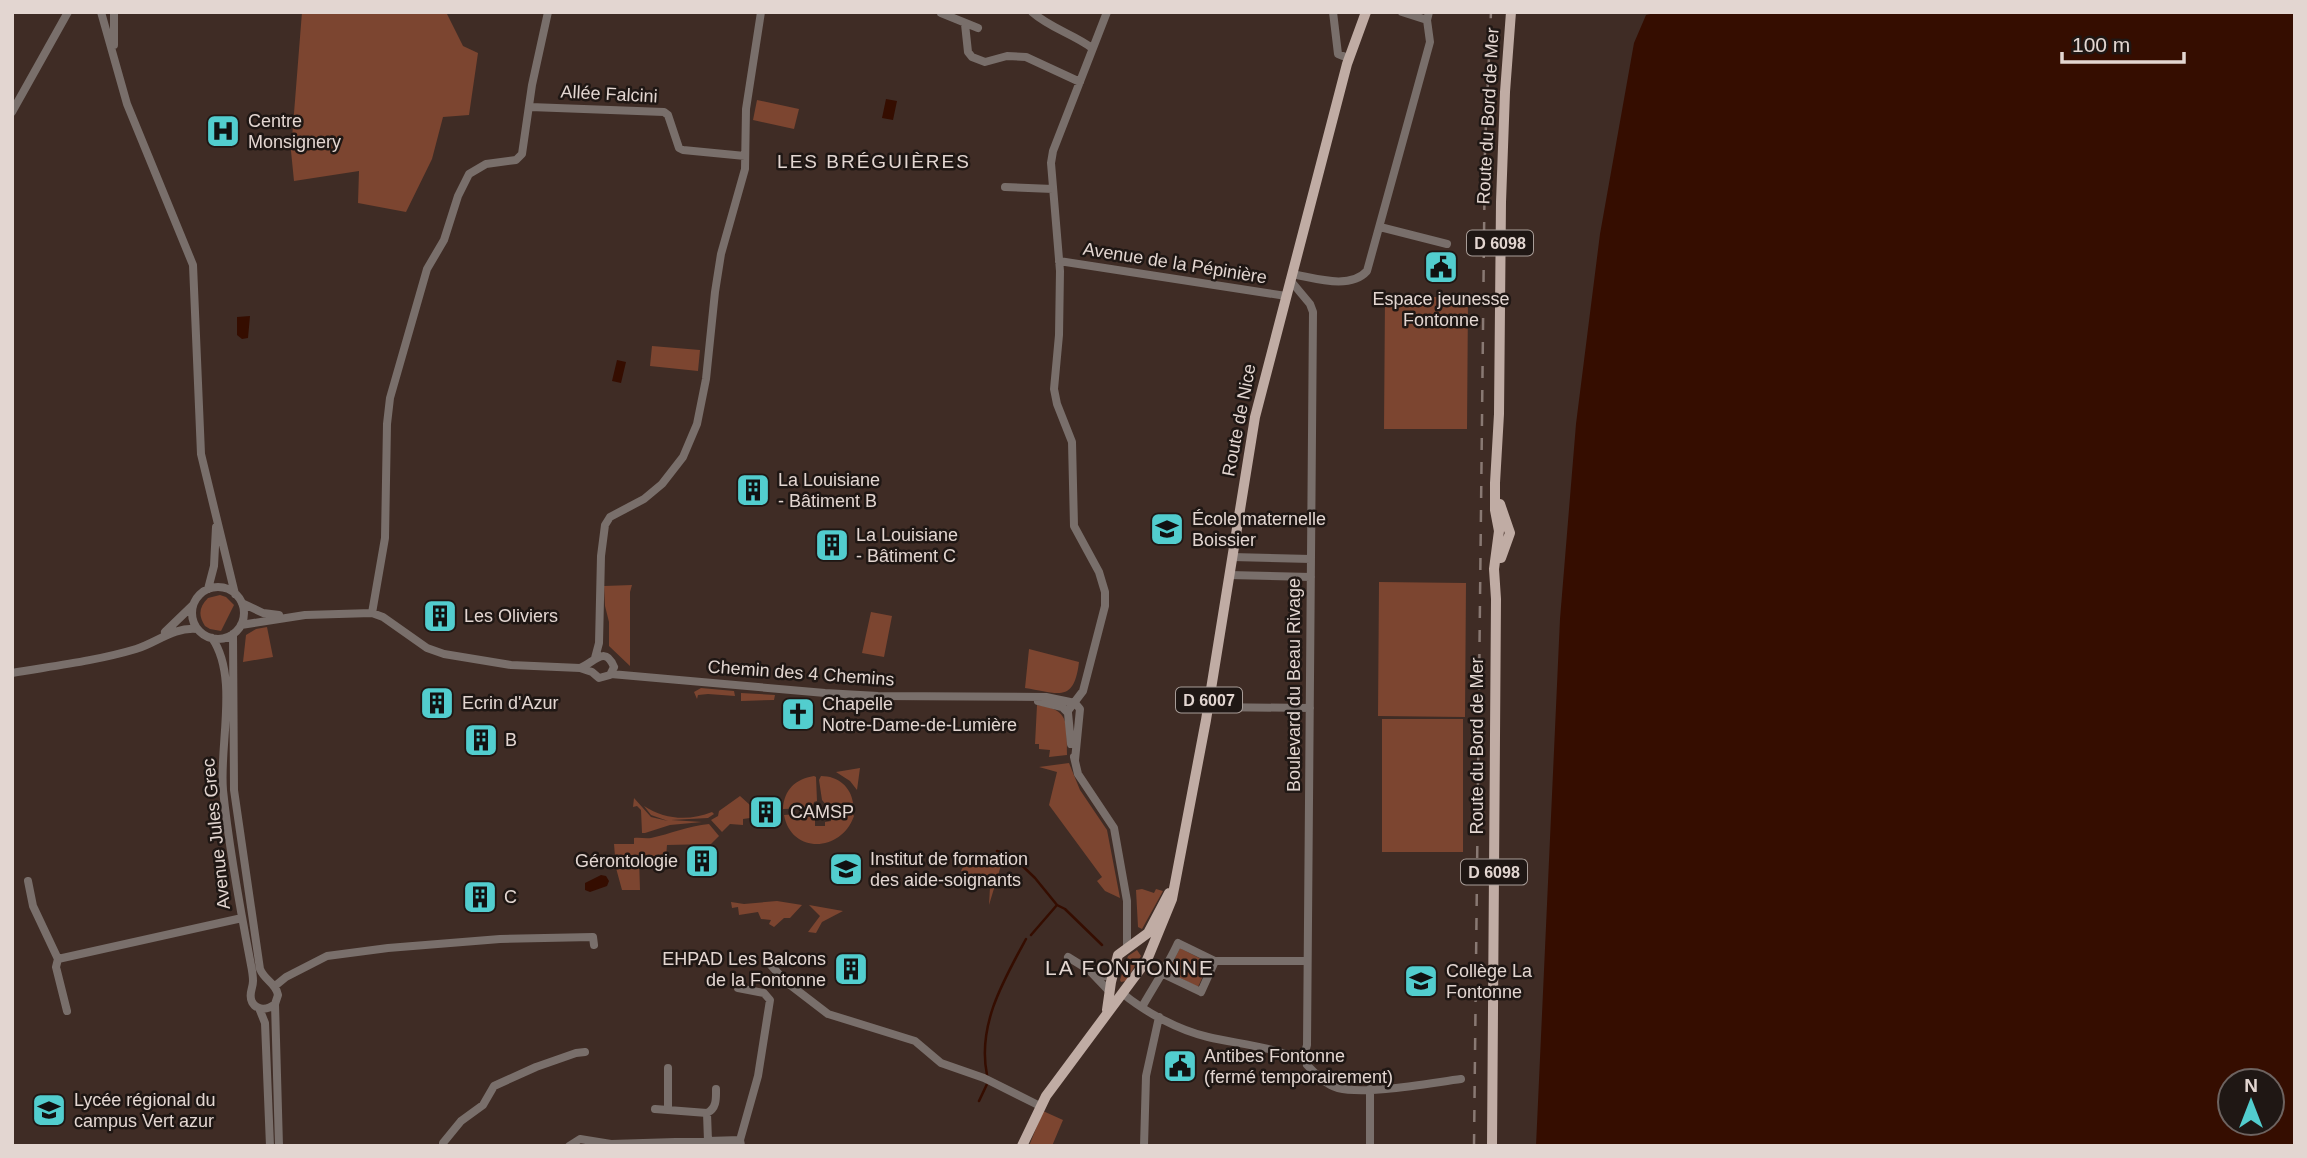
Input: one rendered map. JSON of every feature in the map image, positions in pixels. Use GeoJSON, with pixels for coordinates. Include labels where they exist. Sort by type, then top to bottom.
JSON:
{"type":"FeatureCollection","features":[{"type":"Feature","properties":{"kind":"main road","name":"Route de Nice"},"geometry":{"type":"LineString","coordinates":[[1174,885],[1208,706],[1255,418],[1349,58],[1366,12]]}},
{"type":"Feature","properties":{"kind":"main road","name":"Route du Bord de Mer"},"geometry":{"type":"LineString","coordinates":[[1492,1146],[1496,598],[1503,533],[1497,473],[1501,202],[1511,12]]}},
{"type":"Feature","properties":{"kind":"main road","name":"D 6007"},"geometry":{"type":"LineString","coordinates":[[1106,1013],[1111,978],[1118,955],[1148,933],[1174,885]]}},
{"type":"Feature","properties":{"kind":"main road","name":"D 6007"},"geometry":{"type":"LineString","coordinates":[[1022,1146],[1040,1106],[1153,949],[1169,909],[1174,885]]}},
{"type":"Feature","properties":{"kind":"main road"},"geometry":{"type":"LineString","coordinates":[[1138,940],[1143,957],[1139,969]]}},
{"type":"Feature","properties":{"kind":"main road"},"geometry":{"type":"LineString","coordinates":[[1115,965],[1115,980],[1122,993]]}},
{"type":"Feature","properties":{"kind":"main road"},"geometry":{"type":"LineString","coordinates":[[1109,991],[1122,993]]}},
{"type":"Feature","properties":{"kind":"street"},"geometry":{"type":"LineString","coordinates":[[12,112],[68,12]]}},
{"type":"Feature","properties":{"kind":"street"},"geometry":{"type":"LineString","coordinates":[[101,12],[127,104],[193,265],[201,454],[235,594]]}},
{"type":"Feature","properties":{"kind":"street"},"geometry":{"type":"LineString","coordinates":[[114,12],[114,58]]}},
{"type":"Feature","properties":{"kind":"street"},"geometry":{"type":"LineString","coordinates":[[372,613],[385,538],[387,421],[390,398],[427,269],[444,240],[458,196],[469,174],[486,164],[520,158],[548,12]]}},
{"type":"Feature","properties":{"kind":"street"},"geometry":{"type":"LineString","coordinates":[[593,664],[599,643],[601,556],[605,525],[610,517],[643,499],[662,484],[683,457],[697,424],[706,379],[721,254],[745,169],[746,109],[761,12]]}},
{"type":"Feature","properties":{"kind":"street"},"geometry":{"type":"LineString","coordinates":[[1032,12],[1044,23],[1079,38],[1092,48]]}},
{"type":"Feature","properties":{"kind":"street"},"geometry":{"type":"LineString","coordinates":[[1107,12],[1051,163],[1059,261],[1060,319],[1054,389],[1072,442],[1074,526],[1099,572],[1105,592],[1105,606],[1083,691],[1067,712],[1079,774],[1114,828],[1127,901],[1127,947]]}},
{"type":"Feature","properties":{"kind":"street"},"geometry":{"type":"LineString","coordinates":[[1332,12],[1338,54],[1349,58]]}},
{"type":"Feature","properties":{"kind":"street"},"geometry":{"type":"LineString","coordinates":[[1291,277],[1350,282],[1362,277],[1367,271],[1430,42],[1428,16],[1402,12]]}},
{"type":"Feature","properties":{"kind":"street"},"geometry":{"type":"LineString","coordinates":[[941,13],[978,28]]}},
{"type":"Feature","properties":{"kind":"street"},"geometry":{"type":"LineString","coordinates":[[965,24],[968,52],[972,57],[985,62],[1016,55],[1080,82]]}},
{"type":"Feature","properties":{"kind":"street","name":"Allée Falcini"},"geometry":{"type":"LineString","coordinates":[[530,107],[664,112],[668,115],[679,148],[745,156]]}},
{"type":"Feature","properties":{"kind":"street"},"geometry":{"type":"LineString","coordinates":[[1005,187],[1053,189]]}},
{"type":"Feature","properties":{"kind":"street"},"geometry":{"type":"LineString","coordinates":[[1380,227],[1447,244]]}},
{"type":"Feature","properties":{"kind":"street","name":"Avenue de la Pépinière"},"geometry":{"type":"LineString","coordinates":[[1059,261],[1286,296]]}},
{"type":"Feature","properties":{"kind":"street","name":"Boulevard du Beau Rivage"},"geometry":{"type":"LineString","coordinates":[[1291,277],[1313,312],[1308,559],[1310,708],[1307,1045],[1303,1060]]}},
{"type":"Feature","properties":{"kind":"street"},"geometry":{"type":"LineString","coordinates":[[208,589],[214,566],[217,520]]}},
{"type":"Feature","properties":{"kind":"street"},"geometry":{"type":"LineString","coordinates":[[1231,557],[1308,559]]}},
{"type":"Feature","properties":{"kind":"street"},"geometry":{"type":"LineString","coordinates":[[1229,575],[1308,577]]}},
{"type":"Feature","properties":{"kind":"street"},"geometry":{"type":"LineString","coordinates":[[158,639],[208,589],[222,587],[235,594],[242,603],[263,613],[300,615]]}},
{"type":"Feature","properties":{"kind":"street"},"geometry":{"type":"LineString","coordinates":[[12,673],[138,649],[185,628],[197,629],[212,638],[226,638],[241,625],[242,603]]}},
{"type":"Feature","properties":{"kind":"street"},"geometry":{"type":"LineString","coordinates":[[193,605],[192,618],[197,629]]}},
{"type":"Feature","properties":{"kind":"street"},"geometry":{"type":"LineString","coordinates":[[241,625],[300,615],[372,613],[383,617],[427,648],[444,654],[512,665],[580,668],[607,657]]}},
{"type":"Feature","properties":{"kind":"street","name":"Avenue Jules Grec"},"geometry":{"type":"LineString","coordinates":[[233,634],[234,790],[260,969],[271,984]]}},
{"type":"Feature","properties":{"kind":"street","name":"Avenue Jules Grec"},"geometry":{"type":"LineString","coordinates":[[212,638],[221,653],[224,667],[226,685],[223,792],[253,986]]}},
{"type":"Feature","properties":{"kind":"street"},"geometry":{"type":"LineString","coordinates":[[599,643],[613,671]]}},
{"type":"Feature","properties":{"kind":"street","name":"Chemin des 4 Chemins"},"geometry":{"type":"LineString","coordinates":[[593,664],[599,678],[607,678],[613,671],[712,684],[825,693],[1046,697],[1075,703]]}},
{"type":"Feature","properties":{"kind":"street","name":"Chemin des 4 Chemins"},"geometry":{"type":"LineString","coordinates":[[976,695],[1045,702],[1062,707],[1067,712]]}},
{"type":"Feature","properties":{"kind":"street"},"geometry":{"type":"LineString","coordinates":[[1075,703],[1080,709],[1075,760]]}},
{"type":"Feature","properties":{"kind":"street"},"geometry":{"type":"LineString","coordinates":[[1208,706],[1310,708]]}},
{"type":"Feature","properties":{"kind":"street"},"geometry":{"type":"LineString","coordinates":[[28,881],[33,906],[58,959],[56,967],[67,1011]]}},
{"type":"Feature","properties":{"kind":"street"},"geometry":{"type":"LineString","coordinates":[[58,959],[242,918]]}},
{"type":"Feature","properties":{"kind":"street"},"geometry":{"type":"LineString","coordinates":[[1128,923],[1138,940]]}},
{"type":"Feature","properties":{"kind":"street"},"geometry":{"type":"LineString","coordinates":[[271,984],[327,956],[388,948],[500,939],[593,937],[594,945]]}},
{"type":"Feature","properties":{"kind":"street"},"geometry":{"type":"LineString","coordinates":[[1142,1007],[1178,943],[1215,961],[1307,961]]}},
{"type":"Feature","properties":{"kind":"street"},"geometry":{"type":"LineString","coordinates":[[1068,957],[1089,970],[1111,978]]}},
{"type":"Feature","properties":{"kind":"street"},"geometry":{"type":"LineString","coordinates":[[1161,973],[1201,992],[1215,961]]}},
{"type":"Feature","properties":{"kind":"street"},"geometry":{"type":"LineString","coordinates":[[769,963],[785,981],[828,1014],[915,1041],[942,1063],[984,1078],[1040,1106]]}},
{"type":"Feature","properties":{"kind":"street"},"geometry":{"type":"LineString","coordinates":[[1089,970],[1109,991]]}},
{"type":"Feature","properties":{"kind":"street"},"geometry":{"type":"LineString","coordinates":[[270,1146],[265,1023],[250,996],[253,986],[262,981],[271,984],[278,995],[275,1004],[279,1146]]}},
{"type":"Feature","properties":{"kind":"street"},"geometry":{"type":"LineString","coordinates":[[569,1146],[580,1139],[611,1144],[708,1141],[740,1143],[758,1076],[770,1000],[764,993],[738,988]]}},
{"type":"Feature","properties":{"kind":"street"},"geometry":{"type":"LineString","coordinates":[[1122,993],[1159,1017],[1204,1036],[1269,1049],[1303,1060],[1324,1081],[1338,1088],[1370,1089],[1461,1079]]}},
{"type":"Feature","properties":{"kind":"street"},"geometry":{"type":"LineString","coordinates":[[259,1008],[265,1009],[275,1004]]}},
{"type":"Feature","properties":{"kind":"street"},"geometry":{"type":"LineString","coordinates":[[1144,1146],[1146,1076],[1159,1017]]}},
{"type":"Feature","properties":{"kind":"street"},"geometry":{"type":"LineString","coordinates":[[443,1146],[461,1121],[484,1105],[495,1086],[536,1067],[576,1052],[585,1052]]}},
{"type":"Feature","properties":{"kind":"street"},"geometry":{"type":"LineString","coordinates":[[668,1068],[668,1110]]}},
{"type":"Feature","properties":{"kind":"street"},"geometry":{"type":"LineString","coordinates":[[708,1141],[707,1113],[715,1105],[716,1089]]}},
{"type":"Feature","properties":{"kind":"street"},"geometry":{"type":"LineString","coordinates":[[1370,1089],[1370,1146]]}},
{"type":"Feature","properties":{"kind":"street"},"geometry":{"type":"LineString","coordinates":[[654,1109],[707,1113]]}},
{"type":"Feature","properties":{"kind":"shaded area"},"geometry":{"type":"Polygon","coordinates":[[[302,12],[446,12],[463,46],[478,53],[469,115],[443,117],[432,159],[406,212],[358,203],[359,171],[294,181],[291,151],[302,12]]]}},
{"type":"Feature","properties":{"kind":"shaded area"},"geometry":{"type":"Polygon","coordinates":[[[2295,12],[2295,1146],[1536,1146],[1560,619],[1576,424],[1600,234],[1634,43],[1646,15],[2295,12]]]}},
{"type":"Feature","properties":{"kind":"shaded area"},"geometry":{"type":"Polygon","coordinates":[[[886,99],[897,101],[893,120],[882,118],[886,99]]]}},
{"type":"Feature","properties":{"kind":"shaded area"},"geometry":{"type":"Polygon","coordinates":[[[757,100],[799,109],[794,129],[753,120],[757,100]]]}},
{"type":"Feature","properties":{"kind":"shaded area"},"geometry":{"type":"Polygon","coordinates":[[[1385,297],[1468,297],[1467,429],[1384,429],[1385,297]]]}},
{"type":"Feature","properties":{"kind":"shaded area"},"geometry":{"type":"Polygon","coordinates":[[[250,316],[248,338],[242,339],[237,335],[237,317],[250,316]]]}},
{"type":"Feature","properties":{"kind":"shaded area"},"geometry":{"type":"Polygon","coordinates":[[[652,346],[700,350],[698,371],[650,366],[652,346]]]}},
{"type":"Feature","properties":{"kind":"shaded area"},"geometry":{"type":"Polygon","coordinates":[[[617,360],[626,362],[621,383],[612,381],[617,360]]]}},
{"type":"Feature","properties":{"kind":"shaded area"},"geometry":{"type":"Polygon","coordinates":[[[1379,582],[1466,583],[1465,717],[1378,716],[1379,582]]]}},
{"type":"Feature","properties":{"kind":"shaded area"},"geometry":{"type":"Polygon","coordinates":[[[632,585],[630,666],[609,646],[604,586],[632,585]]]}},
{"type":"Feature","properties":{"kind":"shaded area"},"geometry":{"type":"Polygon","coordinates":[[[220,595],[234,605],[221,631],[205,626],[200,615],[208,598],[220,595]]]}},
{"type":"Feature","properties":{"kind":"shaded area"},"geometry":{"type":"Polygon","coordinates":[[[871,612],[892,616],[884,657],[862,653],[871,612]]]}},
{"type":"Feature","properties":{"kind":"shaded area"},"geometry":{"type":"Polygon","coordinates":[[[267,627],[273,657],[243,662],[246,635],[267,627]]]}},
{"type":"Feature","properties":{"kind":"shaded area"},"geometry":{"type":"Polygon","coordinates":[[[1029,649],[1079,662],[1077,675],[1068,690],[1055,693],[1025,688],[1029,649]]]}},
{"type":"Feature","properties":{"kind":"shaded area"},"geometry":{"type":"Polygon","coordinates":[[[701,688],[734,691],[735,696],[708,694],[698,695],[697,699],[694,692],[701,688]]]}},
{"type":"Feature","properties":{"kind":"shaded area"},"geometry":{"type":"Polygon","coordinates":[[[741,693],[775,695],[774,700],[741,701],[741,693]]]}},
{"type":"Feature","properties":{"kind":"shaded area"},"geometry":{"type":"Polygon","coordinates":[[[1037,705],[1056,710],[1062,715],[1066,727],[1067,755],[1049,757],[1050,750],[1039,749],[1039,744],[1035,744],[1037,705]]]}},
{"type":"Feature","properties":{"kind":"shaded area"},"geometry":{"type":"Polygon","coordinates":[[[1382,719],[1463,719],[1463,852],[1382,852],[1382,719]]]}},
{"type":"Feature","properties":{"kind":"shaded area"},"geometry":{"type":"Polygon","coordinates":[[[1069,763],[1080,790],[1107,830],[1120,898],[1105,891],[1097,881],[1102,877],[1049,805],[1057,772],[1039,767],[1069,763]]]}},
{"type":"Feature","properties":{"kind":"shaded area"},"geometry":{"type":"Polygon","coordinates":[[[860,768],[857,790],[850,781],[836,772],[860,768]]]}},
{"type":"Feature","properties":{"kind":"shaded area"},"geometry":{"type":"Polygon","coordinates":[[[814,776],[817,801],[812,808],[783,809],[792,786],[814,776]]]}},
{"type":"Feature","properties":{"kind":"shaded area"},"geometry":{"type":"Polygon","coordinates":[[[821,776],[833,778],[843,784],[850,792],[853,803],[828,807],[822,800],[819,780],[821,776]]]}},
{"type":"Feature","properties":{"kind":"shaded area"},"geometry":{"type":"Polygon","coordinates":[[[740,796],[750,805],[750,818],[743,819],[743,825],[730,824],[722,832],[711,820],[740,796]]]}},
{"type":"Feature","properties":{"kind":"shaded area"},"geometry":{"type":"Polygon","coordinates":[[[634,798],[651,817],[668,821],[651,815],[644,806],[660,814],[678,818],[712,812],[714,814],[708,818],[671,820],[702,822],[670,825],[642,833],[641,810],[637,806],[633,807],[634,798]]]}},
{"type":"Feature","properties":{"kind":"shaded area"},"geometry":{"type":"Polygon","coordinates":[[[851,811],[854,816],[839,837],[817,844],[796,837],[788,828],[784,815],[810,813],[815,818],[815,826],[825,826],[825,822],[831,821],[831,812],[851,811]]]}},
{"type":"Feature","properties":{"kind":"shaded area"},"geometry":{"type":"Polygon","coordinates":[[[709,824],[719,836],[711,844],[667,845],[666,857],[639,858],[640,890],[622,890],[616,868],[614,844],[634,844],[634,838],[651,838],[709,824]]]}},
{"type":"Feature","properties":{"kind":"shaded area"},"geometry":{"type":"Polygon","coordinates":[[[1002,862],[989,905],[990,887],[961,871],[963,867],[1002,862]]]}},
{"type":"Feature","properties":{"kind":"shaded area"},"geometry":{"type":"Polygon","coordinates":[[[601,875],[606,876],[609,881],[607,886],[590,892],[585,890],[585,883],[601,875]]]}},
{"type":"Feature","properties":{"kind":"shaded area"},"geometry":{"type":"Polygon","coordinates":[[[1156,889],[1163,891],[1142,929],[1138,927],[1136,890],[1154,893],[1156,889]]]}},
{"type":"Feature","properties":{"kind":"shaded area"},"geometry":{"type":"Polygon","coordinates":[[[777,901],[802,905],[790,918],[784,918],[774,927],[769,924],[771,920],[761,919],[758,912],[739,915],[738,907],[732,908],[731,902],[744,904],[777,901]]]}},
{"type":"Feature","properties":{"kind":"shaded area"},"geometry":{"type":"Polygon","coordinates":[[[809,905],[843,911],[822,922],[816,933],[808,932],[820,916],[809,905]]]}},
{"type":"Feature","properties":{"kind":"shaded area"},"geometry":{"type":"Polygon","coordinates":[[[1180,948],[1209,963],[1198,987],[1168,972],[1180,948]]]}},
{"type":"Feature","properties":{"kind":"shaded area"},"geometry":{"type":"Polygon","coordinates":[[[1137,950],[1141,956],[1126,981],[1121,982],[1128,956],[1137,950]]]}},
{"type":"Feature","properties":{"kind":"shaded area"},"geometry":{"type":"Polygon","coordinates":[[[1043,1111],[1063,1120],[1052,1146],[1029,1146],[1043,1111]]]}},
{"type":"Feature","properties":{"kind":"waterway"},"geometry":{"type":"LineString","coordinates":[[997,851],[1010,854],[1035,878],[1057,905]]}},
{"type":"Feature","properties":{"kind":"waterway"},"geometry":{"type":"LineString","coordinates":[[1031,935],[1057,905],[1065,909],[1102,945]]}},
{"type":"Feature","properties":{"kind":"waterway"},"geometry":{"type":"LineString","coordinates":[[987,1075],[986,1039],[994,1004],[1026,939]]}},
{"type":"Feature","properties":{"kind":"waterway"},"geometry":{"type":"LineString","coordinates":[[979,1101],[988,1082]]}},
{"type":"Feature","properties":{"kind":"railway"},"geometry":{"type":"LineString","coordinates":[[1474,1146],[1485,147],[1491,12]]}},
{"type":"Feature","properties":{"kind":"place","name":"Centre Monsignery"},"geometry":{"type":"Point","coordinates":[223,131]}},
{"type":"Feature","properties":{"kind":"place","name":"Espace jeunesse Fontonne"},"geometry":{"type":"Point","coordinates":[1441,267]}},
{"type":"Feature","properties":{"kind":"place","name":"La Louisiane - Bâtiment B"},"geometry":{"type":"Point","coordinates":[753,490]}},
{"type":"Feature","properties":{"kind":"place","name":"École maternelle Boissier"},"geometry":{"type":"Point","coordinates":[1167,529]}},
{"type":"Feature","properties":{"kind":"place","name":"La Louisiane - Bâtiment C"},"geometry":{"type":"Point","coordinates":[832,545]}},
{"type":"Feature","properties":{"kind":"place","name":"Les Oliviers"},"geometry":{"type":"Point","coordinates":[440,616]}},
{"type":"Feature","properties":{"kind":"place","name":"Ecrin d'Azur"},"geometry":{"type":"Point","coordinates":[437,703]}},
{"type":"Feature","properties":{"kind":"place","name":"Chapelle Notre-Dame-de-Lumière"},"geometry":{"type":"Point","coordinates":[798,714]}},
{"type":"Feature","properties":{"kind":"place","name":"B"},"geometry":{"type":"Point","coordinates":[481,740]}},
{"type":"Feature","properties":{"kind":"place","name":"CAMSP"},"geometry":{"type":"Point","coordinates":[766,812]}},
{"type":"Feature","properties":{"kind":"place","name":"Gérontologie"},"geometry":{"type":"Point","coordinates":[702,861]}},
{"type":"Feature","properties":{"kind":"place","name":"Institut de formation des aide-soignants"},"geometry":{"type":"Point","coordinates":[846,869]}},
{"type":"Feature","properties":{"kind":"place","name":"C"},"geometry":{"type":"Point","coordinates":[480,897]}},
{"type":"Feature","properties":{"kind":"place","name":"EHPAD Les Balcons de la Fontonne"},"geometry":{"type":"Point","coordinates":[851,969]}},
{"type":"Feature","properties":{"kind":"place","name":"Collège La Fontonne"},"geometry":{"type":"Point","coordinates":[1421,981]}},
{"type":"Feature","properties":{"kind":"place","name":"Antibes Fontonne (fermé temporairement)"},"geometry":{"type":"Point","coordinates":[1180,1066]}},
{"type":"Feature","properties":{"kind":"place","name":"Lycée régional du campus Vert azur"},"geometry":{"type":"Point","coordinates":[49,1110]}},
{"type":"Feature","properties":{"kind":"district","name":"LES BRÉGUIÈRES"},"geometry":{"type":"Point","coordinates":[874,161]}},
{"type":"Feature","properties":{"kind":"district","name":"LA FONTONNE"},"geometry":{"type":"Point","coordinates":[1130,967]}}]}
